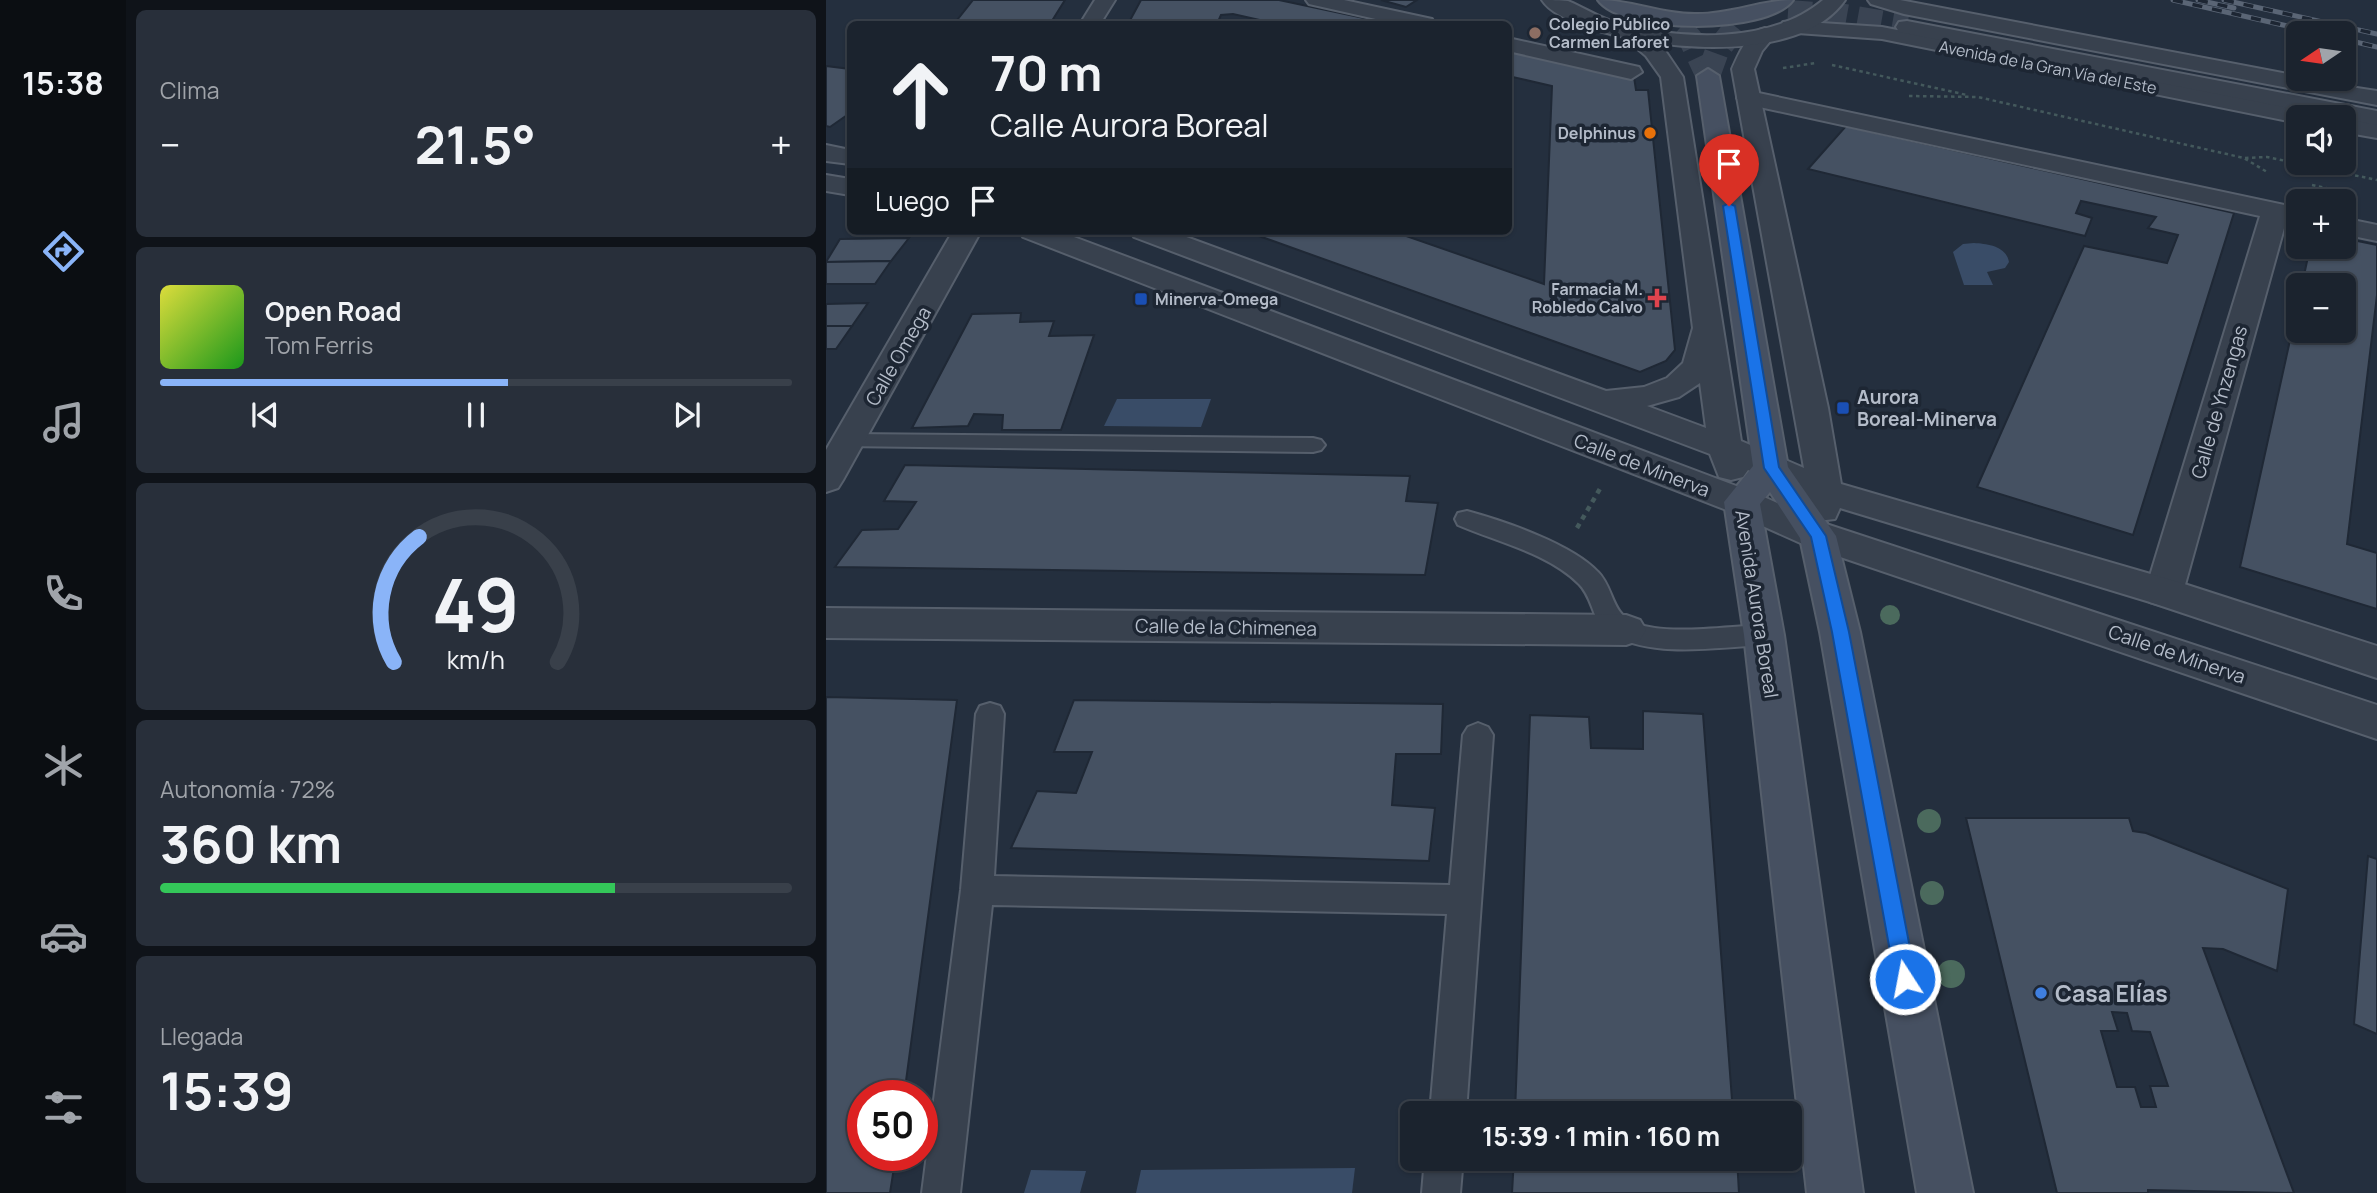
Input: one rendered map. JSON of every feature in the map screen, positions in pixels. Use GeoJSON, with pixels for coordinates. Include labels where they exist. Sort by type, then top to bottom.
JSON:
{"type":"FeatureCollection","features":[{"type":"Feature","properties":{"kind":"main road"},"geometry":{"type":"LineString","coordinates":[[1608,0],[1656,16],[1679,29]]}},
{"type":"Feature","properties":{"kind":"main road"},"geometry":{"type":"LineString","coordinates":[[1656,16],[1702,20],[1767,18]]}},
{"type":"Feature","properties":{"kind":"main road"},"geometry":{"type":"LineString","coordinates":[[1708,76],[1772,468],[1818,536],[1840,632],[1945,1193]]}},
{"type":"Feature","properties":{"kind":"main road"},"geometry":{"type":"LineString","coordinates":[[1742,502],[1772,468]]}},
{"type":"Feature","properties":{"kind":"main road","name":"Avenida Aurora Boreal"},"geometry":{"type":"LineString","coordinates":[[1742,502],[1764,635],[1835,1193]]}},
{"type":"Feature","properties":{"kind":"street"},"geometry":{"type":"LineString","coordinates":[[1092,21],[1105,0]]}},
{"type":"Feature","properties":{"kind":"street"},"geometry":{"type":"LineString","coordinates":[[1316,0],[1410,21]]}},
{"type":"Feature","properties":{"kind":"street"},"geometry":{"type":"LineString","coordinates":[[1552,0],[1582,20],[1631,34],[1700,40],[1767,18],[1813,19],[1835,0]]}},
{"type":"Feature","properties":{"kind":"street","name":"Avenida de la Gran Vía del Este"},"geometry":{"type":"LineString","coordinates":[[1878,0],[1904,8],[2091,45],[2377,98]]}},
{"type":"Feature","properties":{"kind":"street"},"geometry":{"type":"LineString","coordinates":[[1767,18],[1743,69],[1812,408],[1825,491],[1818,536]]}},
{"type":"Feature","properties":{"kind":"street","name":"Avenida de la Gran Vía del Este"},"geometry":{"type":"LineString","coordinates":[[1767,18],[1882,33],[2286,113]]}},
{"type":"Feature","properties":{"kind":"street","name":"Avenida de la Gran Vía del Este"},"geometry":{"type":"LineString","coordinates":[[2377,111],[1909,24],[2377,118]]}},
{"type":"Feature","properties":{"kind":"street","name":"Avenida Aurora Boreal"},"geometry":{"type":"LineString","coordinates":[[1631,34],[1654,51],[1672,77],[1725,447],[1742,502]]}},
{"type":"Feature","properties":{"kind":"street"},"geometry":{"type":"LineString","coordinates":[[1512,45],[1631,72]]}},
{"type":"Feature","properties":{"kind":"street"},"geometry":{"type":"LineString","coordinates":[[1749,98],[2286,214]]}},
{"type":"Feature","properties":{"kind":"street"},"geometry":{"type":"LineString","coordinates":[[2356,127],[2377,131]]}},
{"type":"Feature","properties":{"kind":"street"},"geometry":{"type":"LineString","coordinates":[[826,153],[847,156]]}},
{"type":"Feature","properties":{"kind":"street"},"geometry":{"type":"LineString","coordinates":[[826,183],[847,186]]}},
{"type":"Feature","properties":{"kind":"street","name":"Calle de Ynzengas"},"geometry":{"type":"LineString","coordinates":[[2164,592],[2286,214]]}},
{"type":"Feature","properties":{"kind":"street"},"geometry":{"type":"LineString","coordinates":[[2356,229],[2377,233]]}},
{"type":"Feature","properties":{"kind":"street","name":"Calle Omega"},"geometry":{"type":"LineString","coordinates":[[826,480],[965,235]]}},
{"type":"Feature","properties":{"kind":"street","name":"Calle de Minerva"},"geometry":{"type":"LineString","coordinates":[[1043,235],[1742,502],[1818,536],[2377,722]]}},
{"type":"Feature","properties":{"kind":"street"},"geometry":{"type":"LineString","coordinates":[[1155,235],[1725,447],[1825,491],[2164,592],[2377,662]]}},
{"type":"Feature","properties":{"kind":"street"},"geometry":{"type":"LineString","coordinates":[[1603,402],[1649,397],[1674,388],[1698,366],[1709,324]]}},
{"type":"Feature","properties":{"kind":"street","name":"Calle de la Chimenea"},"geometry":{"type":"LineString","coordinates":[[826,623],[1626,630]]}},
{"type":"Feature","properties":{"kind":"lane"},"geometry":{"type":"LineString","coordinates":[[850,441],[1312,445]]}},
{"type":"Feature","properties":{"kind":"lane"},"geometry":{"type":"LineString","coordinates":[[1466,519],[1571,565],[1590,578],[1603,613],[1626,630],[1663,636],[1764,635]]}},
{"type":"Feature","properties":{"kind":"lane"},"geometry":{"type":"LineString","coordinates":[[941,1193],[976,890],[990,714]]}},
{"type":"Feature","properties":{"kind":"lane"},"geometry":{"type":"LineString","coordinates":[[1449,1101],[1478,735]]}},
{"type":"Feature","properties":{"kind":"lane"},"geometry":{"type":"LineString","coordinates":[[976,890],[1465,900]]}},
{"type":"Feature","properties":{"kind":"lane"},"geometry":{"type":"LineString","coordinates":[[1441,1193],[1443,1171]]}},
{"type":"Feature","properties":{"kind":"path"},"geometry":{"type":"LineString","coordinates":[[1821,62],[2244,158],[2267,157],[2377,180]]}},
{"type":"Feature","properties":{"kind":"path"},"geometry":{"type":"LineString","coordinates":[[1896,96],[1978,97]]}},
{"type":"Feature","properties":{"kind":"path"},"geometry":{"type":"LineString","coordinates":[[2244,158],[2273,176]]}},
{"type":"Feature","properties":{"kind":"path"},"geometry":{"type":"LineString","coordinates":[[2312,185],[2329,189]]}},
{"type":"Feature","properties":{"kind":"path"},"geometry":{"type":"LineString","coordinates":[[1577,528],[1607,478]]}},
{"type":"Feature","properties":{"kind":"water"},"geometry":{"type":"Polygon","coordinates":[[[1963,244],[1996,247],[2007,257],[2009,262],[2005,268],[1987,272],[1993,285],[1964,285],[1953,252],[1963,244]]]}},
{"type":"Feature","properties":{"kind":"water"},"geometry":{"type":"Polygon","coordinates":[[[1117,399],[1211,399],[1201,427],[1104,426],[1117,399]]]}},
{"type":"Feature","properties":{"kind":"water"},"geometry":{"type":"Polygon","coordinates":[[[1355,1168],[1352,1193],[1136,1193],[1141,1170],[1355,1168]]]}},
{"type":"Feature","properties":{"kind":"water"},"geometry":{"type":"Polygon","coordinates":[[[1031,1170],[1086,1171],[1080,1193],[1024,1193],[1031,1170]]]}},
{"type":"Feature","properties":{"kind":"building"},"geometry":{"type":"Polygon","coordinates":[[[973,0],[1065,0],[1052,21],[956,21],[973,0]]]}},
{"type":"Feature","properties":{"kind":"building"},"geometry":{"type":"Polygon","coordinates":[[[1141,0],[1279,0],[1378,21],[1264,21],[1233,14],[1221,15],[1218,21],[1130,21],[1141,0]]]}},
{"type":"Feature","properties":{"kind":"building"},"geometry":{"type":"Polygon","coordinates":[[[1381,0],[1417,0],[1406,7],[1381,0]]]}},
{"type":"Feature","properties":{"kind":"building"},"geometry":{"type":"Polygon","coordinates":[[[1512,51],[1634,77],[1636,90],[1648,90],[1675,350],[1666,361],[1640,372],[1256,235],[1403,235],[1544,284],[1552,86],[1512,77],[1512,51]]]}},
{"type":"Feature","properties":{"kind":"building"},"geometry":{"type":"Polygon","coordinates":[[[826,66],[847,69],[847,115],[830,127],[826,126],[826,66]]]}},
{"type":"Feature","properties":{"kind":"building"},"geometry":{"type":"Polygon","coordinates":[[[1846,126],[2234,213],[2133,535],[1977,487],[2084,246],[2167,263],[2178,235],[2148,228],[2156,217],[2081,201],[2076,213],[2092,218],[2085,236],[1808,169],[1846,126]]]}},
{"type":"Feature","properties":{"kind":"building"},"geometry":{"type":"Polygon","coordinates":[[[909,238],[891,261],[826,262],[840,239],[909,238]]]}},
{"type":"Feature","properties":{"kind":"building"},"geometry":{"type":"Polygon","coordinates":[[[2356,241],[2377,245],[2377,295],[2347,544],[2377,553],[2377,609],[2240,567],[2289,343],[2356,343],[2356,273],[2305,273],[2307,259],[2356,259],[2356,241]]]}},
{"type":"Feature","properties":{"kind":"building"},"geometry":{"type":"Polygon","coordinates":[[[891,261],[875,284],[826,284],[826,262],[891,261]]]}},
{"type":"Feature","properties":{"kind":"building"},"geometry":{"type":"Polygon","coordinates":[[[868,303],[852,326],[826,326],[826,304],[868,303]]]}},
{"type":"Feature","properties":{"kind":"building"},"geometry":{"type":"Polygon","coordinates":[[[1021,313],[1020,322],[1054,321],[1049,336],[1094,335],[1061,430],[1002,430],[1003,415],[974,414],[968,426],[912,428],[972,314],[1021,313]]]}},
{"type":"Feature","properties":{"kind":"building"},"geometry":{"type":"Polygon","coordinates":[[[826,326],[852,326],[836,349],[826,349],[826,326]]]}},
{"type":"Feature","properties":{"kind":"building"},"geometry":{"type":"Polygon","coordinates":[[[905,465],[1410,476],[1406,501],[1438,503],[1425,575],[835,567],[862,530],[898,529],[916,502],[884,501],[905,465]]]}},
{"type":"Feature","properties":{"kind":"building"},"geometry":{"type":"Polygon","coordinates":[[[826,697],[957,700],[906,1080],[847,1080],[847,1171],[893,1171],[890,1193],[826,1193],[826,697]]]}},
{"type":"Feature","properties":{"kind":"building"},"geometry":{"type":"Polygon","coordinates":[[[1074,700],[1443,704],[1441,754],[1396,754],[1392,805],[1435,808],[1429,861],[1011,848],[1037,791],[1076,793],[1092,752],[1054,752],[1074,700]]]}},
{"type":"Feature","properties":{"kind":"building"},"geometry":{"type":"Polygon","coordinates":[[[1643,711],[1703,714],[1732,1101],[1515,1101],[1530,715],[1589,717],[1591,748],[1643,749],[1643,711]]]}},
{"type":"Feature","properties":{"kind":"building"},"geometry":{"type":"Polygon","coordinates":[[[1966,818],[2129,818],[2133,831],[2146,833],[2288,889],[2277,971],[2223,949],[2203,948],[2294,1193],[2148,1190],[2148,1193],[2057,1193],[1966,818]],[[2112,1012],[2118,1031],[2101,1031],[2117,1087],[2135,1087],[2141,1107],[2156,1107],[2150,1086],[2168,1086],[2150,1032],[2132,1031],[2127,1013],[2112,1012]]]}},
{"type":"Feature","properties":{"kind":"building"},"geometry":{"type":"Polygon","coordinates":[[[2368,856],[2377,859],[2377,1034],[2354,1024],[2368,856]]]}},
{"type":"Feature","properties":{"kind":"building"},"geometry":{"type":"Polygon","coordinates":[[[1513,1171],[1738,1171],[1739,1193],[1512,1193],[1513,1171]]]}},
{"type":"Feature","properties":{"kind":"tunnel"},"geometry":{"type":"LineString","coordinates":[[1788,12],[1845,16],[1907,27]]}},
{"type":"Feature","properties":{"kind":"tunnel"},"geometry":{"type":"LineString","coordinates":[[1679,29],[1690,38],[1708,76],[1717,51],[1736,27]]}},
{"type":"Feature","properties":{"kind":"railway"},"geometry":{"type":"LineString","coordinates":[[2173,0],[2286,26]]}},
{"type":"Feature","properties":{"kind":"railway"},"geometry":{"type":"LineString","coordinates":[[2198,0],[2234,8]]}},
{"type":"Feature","properties":{"kind":"railway"},"geometry":{"type":"LineString","coordinates":[[2224,0],[2377,34]]}},
{"type":"Feature","properties":{"kind":"railway"},"geometry":{"type":"LineString","coordinates":[[2356,42],[2377,47]]}},
{"type":"Feature","properties":{"kind":"place","name":"Colegio Público Carmen Laforet"},"geometry":{"type":"Point","coordinates":[1535,33]}},
{"type":"Feature","properties":{"kind":"place","name":"Delphinus"},"geometry":{"type":"Point","coordinates":[1650,133]}},
{"type":"Feature","properties":{"kind":"place","name":"Farmacia M. Robledo Calvo"},"geometry":{"type":"Point","coordinates":[1657,298]}},
{"type":"Feature","properties":{"kind":"place","name":"Minerva-Omega"},"geometry":{"type":"Point","coordinates":[1141,299]}},
{"type":"Feature","properties":{"kind":"place","name":"Aurora Boreal-Minerva"},"geometry":{"type":"Point","coordinates":[1843,408]}},
{"type":"Feature","properties":{"kind":"place","name":"Casa Elías"},"geometry":{"type":"Point","coordinates":[2041,993]}},
{"type":"Feature","properties":{"kind":"route"},"geometry":{"type":"LineString","coordinates":[[1729,206],[1772,468],[1818,536],[1840,632],[1905,979]]}}]}
